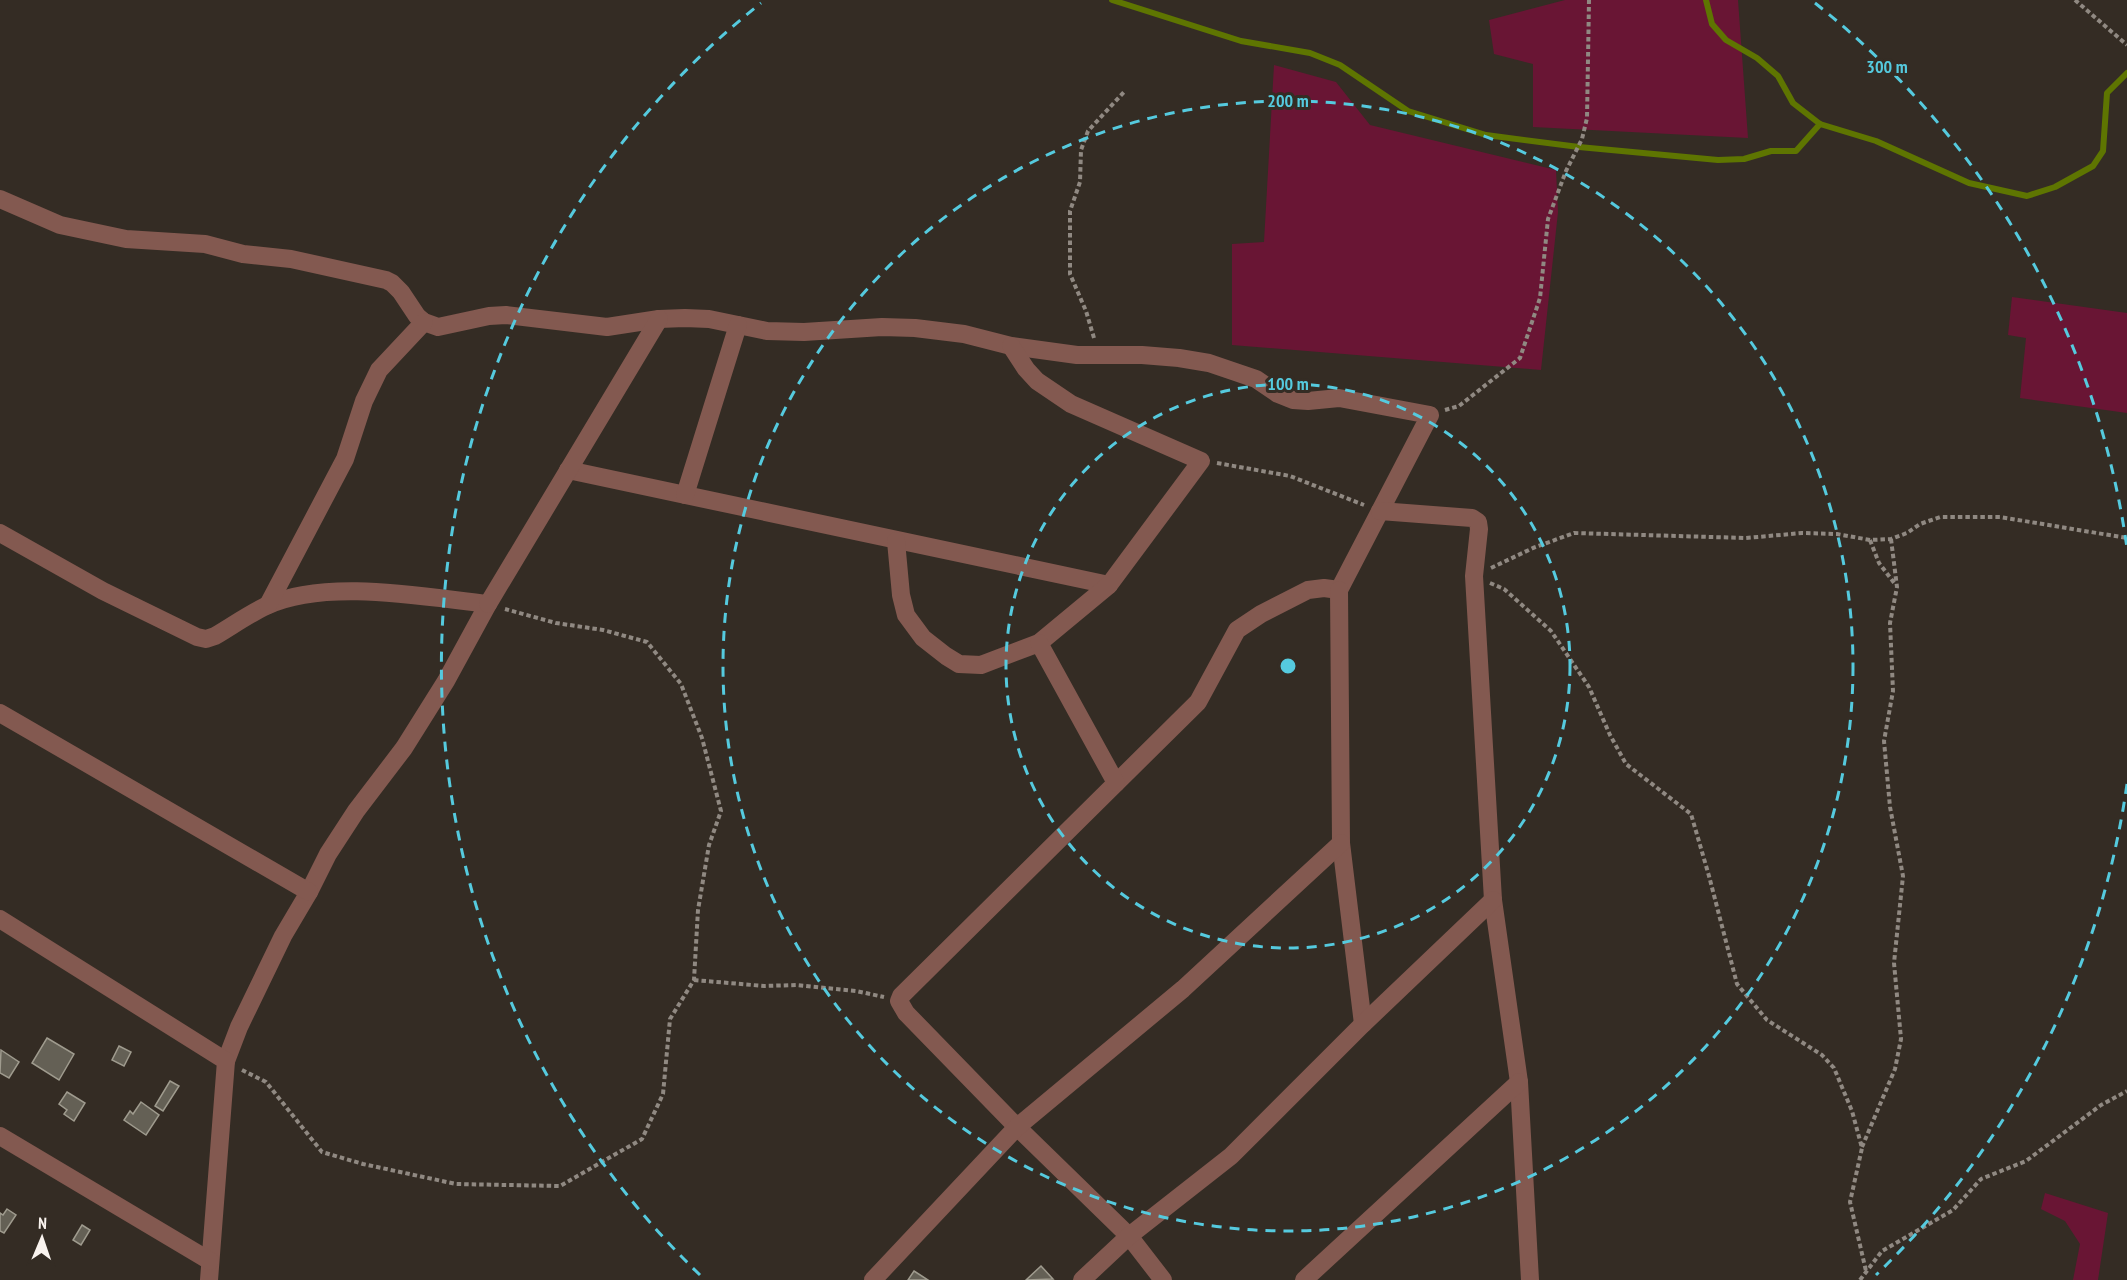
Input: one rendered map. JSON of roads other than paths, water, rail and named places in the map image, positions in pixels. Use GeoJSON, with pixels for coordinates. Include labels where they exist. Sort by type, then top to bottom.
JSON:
{"type":"FeatureCollection","features":[{"type":"Feature","properties":{"kind":"street"},"geometry":{"type":"LineString","coordinates":[[0,198],[60,225],[104,235],[126,239],[205,244],[243,254],[291,259],[386,280],[401,292],[417,316],[424,322],[438,327],[489,316],[507,315],[608,327],[659,319],[709,319],[767,331],[915,328],[964,334],[1011,346],[1098,356],[1142,355],[1209,363],[1256,379],[1278,394],[1293,400],[1339,398],[1430,415],[1339,590],[1341,843],[1363,1024]]}},
{"type":"Feature","properties":{"kind":"street"},"geometry":{"type":"LineString","coordinates":[[209,1280],[226,1061],[239,1027],[283,936],[328,854],[356,811],[404,748],[446,681],[488,604],[659,319]]}},
{"type":"Feature","properties":{"kind":"street"},"geometry":{"type":"LineString","coordinates":[[268,605],[345,459],[364,401],[379,369],[424,322]]}},
{"type":"Feature","properties":{"kind":"street"},"geometry":{"type":"LineString","coordinates":[[685,495],[738,325]]}},
{"type":"Feature","properties":{"kind":"street"},"geometry":{"type":"LineString","coordinates":[[896,541],[901,595],[906,615],[922,638],[946,657],[959,664],[981,665],[1039,643],[1109,585],[1201,461],[1071,404],[1037,381],[1011,346]]}},
{"type":"Feature","properties":{"kind":"street"},"geometry":{"type":"LineString","coordinates":[[568,470],[1109,585]]}},
{"type":"Feature","properties":{"kind":"street"},"geometry":{"type":"LineString","coordinates":[[1380,511],[1472,518],[1478,522],[1474,576],[1493,900],[1519,1082],[1530,1280]]}},
{"type":"Feature","properties":{"kind":"street"},"geometry":{"type":"LineString","coordinates":[[0,534],[103,591],[196,637],[206,639],[268,605],[308,594],[349,590],[488,604]]}},
{"type":"Feature","properties":{"kind":"street"},"geometry":{"type":"LineString","coordinates":[[1163,1280],[1129,1236],[1017,1127],[906,1013],[899,1001],[1198,702],[1237,630],[1261,614],[1308,590],[1324,588],[1339,590]]}},
{"type":"Feature","properties":{"kind":"street"},"geometry":{"type":"LineString","coordinates":[[1039,643],[1116,783]]}},
{"type":"Feature","properties":{"kind":"street"},"geometry":{"type":"LineString","coordinates":[[0,713],[309,892]]}},
{"type":"Feature","properties":{"kind":"street"},"geometry":{"type":"LineString","coordinates":[[873,1280],[1017,1127],[1183,989],[1341,843]]}},
{"type":"Feature","properties":{"kind":"street"},"geometry":{"type":"LineString","coordinates":[[1082,1280],[1129,1236],[1230,1155],[1493,900]]}},
{"type":"Feature","properties":{"kind":"street"},"geometry":{"type":"LineString","coordinates":[[0,919],[226,1061]]}},
{"type":"Feature","properties":{"kind":"street"},"geometry":{"type":"LineString","coordinates":[[1304,1280],[1519,1082]]}},
{"type":"Feature","properties":{"kind":"street"},"geometry":{"type":"LineString","coordinates":[[0,1136],[210,1262]]}},
{"type":"Feature","properties":{"kind":"waterway"},"geometry":{"type":"LineString","coordinates":[[1112,0],[1241,41],[1310,53],[1340,65],[1408,111],[1486,135],[1579,147],[1718,160],[1744,159],[1771,151],[1796,151],[1820,124]]}},
{"type":"Feature","properties":{"kind":"waterway"},"geometry":{"type":"LineString","coordinates":[[1706,0],[1712,24],[1726,40],[1757,58],[1778,76],[1793,103],[1820,124],[1876,141],[1969,183],[2027,196],[2055,187],[2093,166],[2103,151],[2107,93],[2127,73]]}}]}
